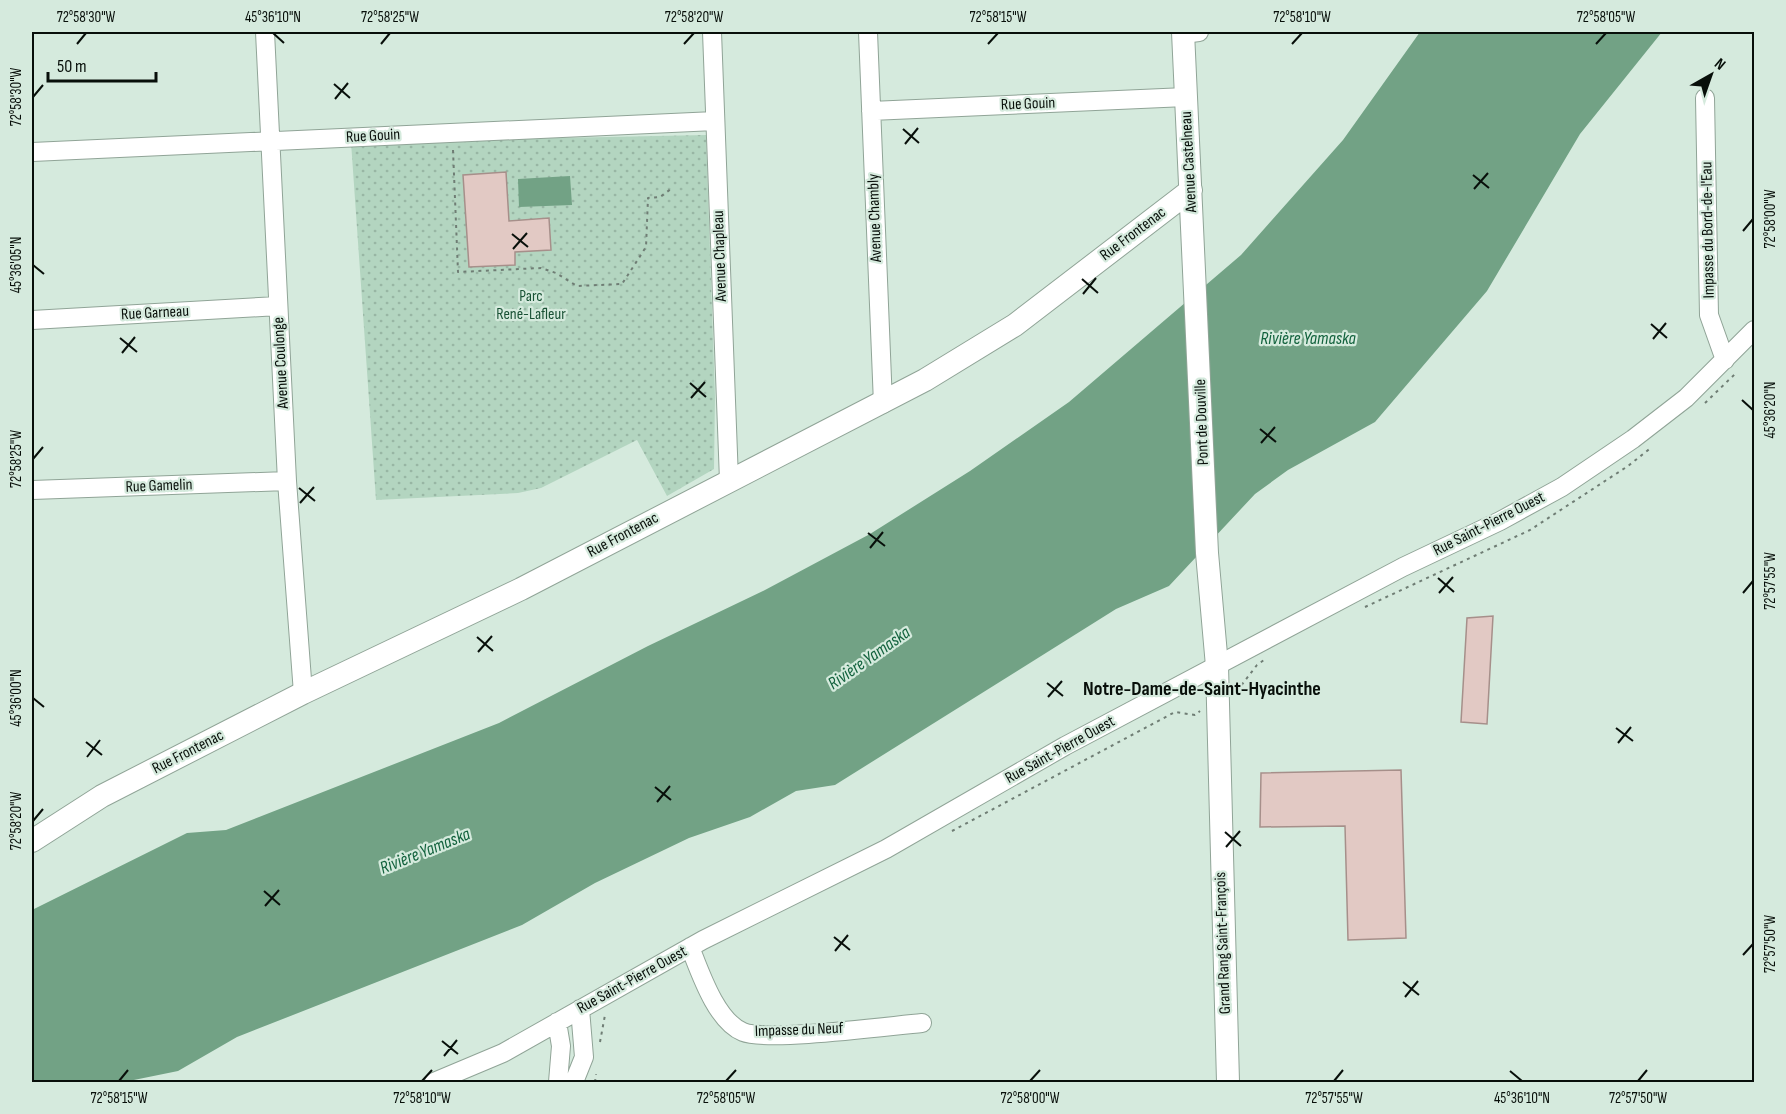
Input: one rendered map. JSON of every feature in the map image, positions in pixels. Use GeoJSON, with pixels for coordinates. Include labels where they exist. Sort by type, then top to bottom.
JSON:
{"type":"FeatureCollection","features":[{"type":"Feature","properties":{"kind":"main road","name":"Avenue Castelneau"},"geometry":{"type":"LineString","coordinates":[[1188,32],[1186,98],[1196,292]]}},
{"type":"Feature","properties":{"kind":"main road","name":"Rue Frontenac"},"geometry":{"type":"LineString","coordinates":[[32,841],[102,796],[303,693],[521,590],[729,480],[883,404],[1015,325],[1191,190]]}},
{"type":"Feature","properties":{"kind":"main road","name":"Pont de Douville"},"geometry":{"type":"LineString","coordinates":[[1196,292],[1207,553]]}},
{"type":"Feature","properties":{"kind":"main road","name":"Grand Rang Saint-François"},"geometry":{"type":"LineString","coordinates":[[1207,553],[1217,666],[1228,1083]]}},
{"type":"Feature","properties":{"kind":"street","name":"Avenue Coulonge"},"geometry":{"type":"LineString","coordinates":[[265,32],[287,481],[303,693]]}},
{"type":"Feature","properties":{"kind":"street","name":"Avenue Chapleau"},"geometry":{"type":"LineString","coordinates":[[712,32],[729,480]]}},
{"type":"Feature","properties":{"kind":"street","name":"Avenue Chambly"},"geometry":{"type":"LineString","coordinates":[[868,32],[883,404]]}},
{"type":"Feature","properties":{"kind":"street","name":"Rue Gouin"},"geometry":{"type":"LineString","coordinates":[[871,111],[1186,98]]}},
{"type":"Feature","properties":{"kind":"street","name":"Impasse du Bord-de-l'Eau"},"geometry":{"type":"LineString","coordinates":[[1705,98],[1709,315],[1732,365]]}},
{"type":"Feature","properties":{"kind":"street","name":"Rue Gouin"},"geometry":{"type":"LineString","coordinates":[[32,152],[715,121]]}},
{"type":"Feature","properties":{"kind":"street","name":"Rue Garneau"},"geometry":{"type":"LineString","coordinates":[[32,320],[278,306]]}},
{"type":"Feature","properties":{"kind":"street","name":"Rue Saint-Pierre Ouest"},"geometry":{"type":"LineString","coordinates":[[434,1083],[503,1053],[690,947],[886,849],[1065,746],[1403,567],[1500,521],[1562,487],[1633,439],[1732,365],[1755,330]]}},
{"type":"Feature","properties":{"kind":"street","name":"Rue Gamelin"},"geometry":{"type":"LineString","coordinates":[[32,490],[287,481]]}},
{"type":"Feature","properties":{"kind":"street","name":"Impasse du Neuf"},"geometry":{"type":"LineString","coordinates":[[690,947],[705,984],[724,1017],[743,1032],[781,1034],[921,1023]]}},
{"type":"Feature","properties":{"kind":"street"},"geometry":{"type":"LineString","coordinates":[[574,1083],[584,1057],[580,1009]]}},
{"type":"Feature","properties":{"kind":"street"},"geometry":{"type":"LineString","coordinates":[[557,1022],[561,1046],[558,1083]]}},
{"type":"Feature","properties":{"kind":"path"},"geometry":{"type":"LineString","coordinates":[[453,133],[458,272],[541,268],[556,273],[577,286],[622,284],[646,247],[648,198],[660,197],[671,189]]}},
{"type":"Feature","properties":{"kind":"path"},"geometry":{"type":"LineString","coordinates":[[1701,407],[1732,365]]}},
{"type":"Feature","properties":{"kind":"path"},"geometry":{"type":"LineString","coordinates":[[1356,611],[1530,530],[1628,466],[1655,444]]}},
{"type":"Feature","properties":{"kind":"path"},"geometry":{"type":"LineString","coordinates":[[947,834],[1175,712],[1195,715],[1239,691],[1257,665],[1265,659]]}},
{"type":"Feature","properties":{"kind":"path"},"geometry":{"type":"LineString","coordinates":[[580,1009],[606,1012]]}},
{"type":"Feature","properties":{"kind":"green space","name":"Parc René-Lafleur"},"geometry":{"type":"Polygon","coordinates":[[[706,135],[715,397],[714,469],[667,496],[637,440],[541,488],[518,493],[376,500],[351,142],[706,135]]]}},
{"type":"Feature","properties":{"kind":"water","name":"Rivière Yamaska"},"geometry":{"type":"Polygon","coordinates":[[[1420,32],[1662,32],[1580,134],[1487,291],[1375,422],[1288,470],[1255,494],[1169,586],[1116,609],[835,785],[796,791],[750,817],[689,838],[595,883],[522,925],[237,1037],[178,1071],[124,1082],[32,1082],[32,910],[187,833],[226,830],[499,723],[648,646],[765,590],[870,534],[970,471],[1069,402],[1241,255],[1343,140],[1420,32]]]}},
{"type":"Feature","properties":{"kind":"water"},"geometry":{"type":"Polygon","coordinates":[[[570,176],[572,205],[519,207],[518,179],[570,176]]]}},
{"type":"Feature","properties":{"kind":"building"},"geometry":{"type":"Polygon","coordinates":[[[506,172],[509,221],[549,218],[551,250],[515,252],[515,265],[469,267],[463,175],[506,172]]]}},
{"type":"Feature","properties":{"kind":"building"},"geometry":{"type":"Polygon","coordinates":[[[1493,616],[1487,724],[1461,722],[1467,618],[1493,616]]]}},
{"type":"Feature","properties":{"kind":"building"},"geometry":{"type":"Polygon","coordinates":[[[1401,770],[1406,938],[1348,940],[1345,826],[1260,827],[1261,773],[1401,770]]]}},
{"type":"Feature","properties":{"kind":"district","name":"Notre-Dame-de-Saint-Hyacinthe"},"geometry":{"type":"Point","coordinates":[1202,689]}}]}
